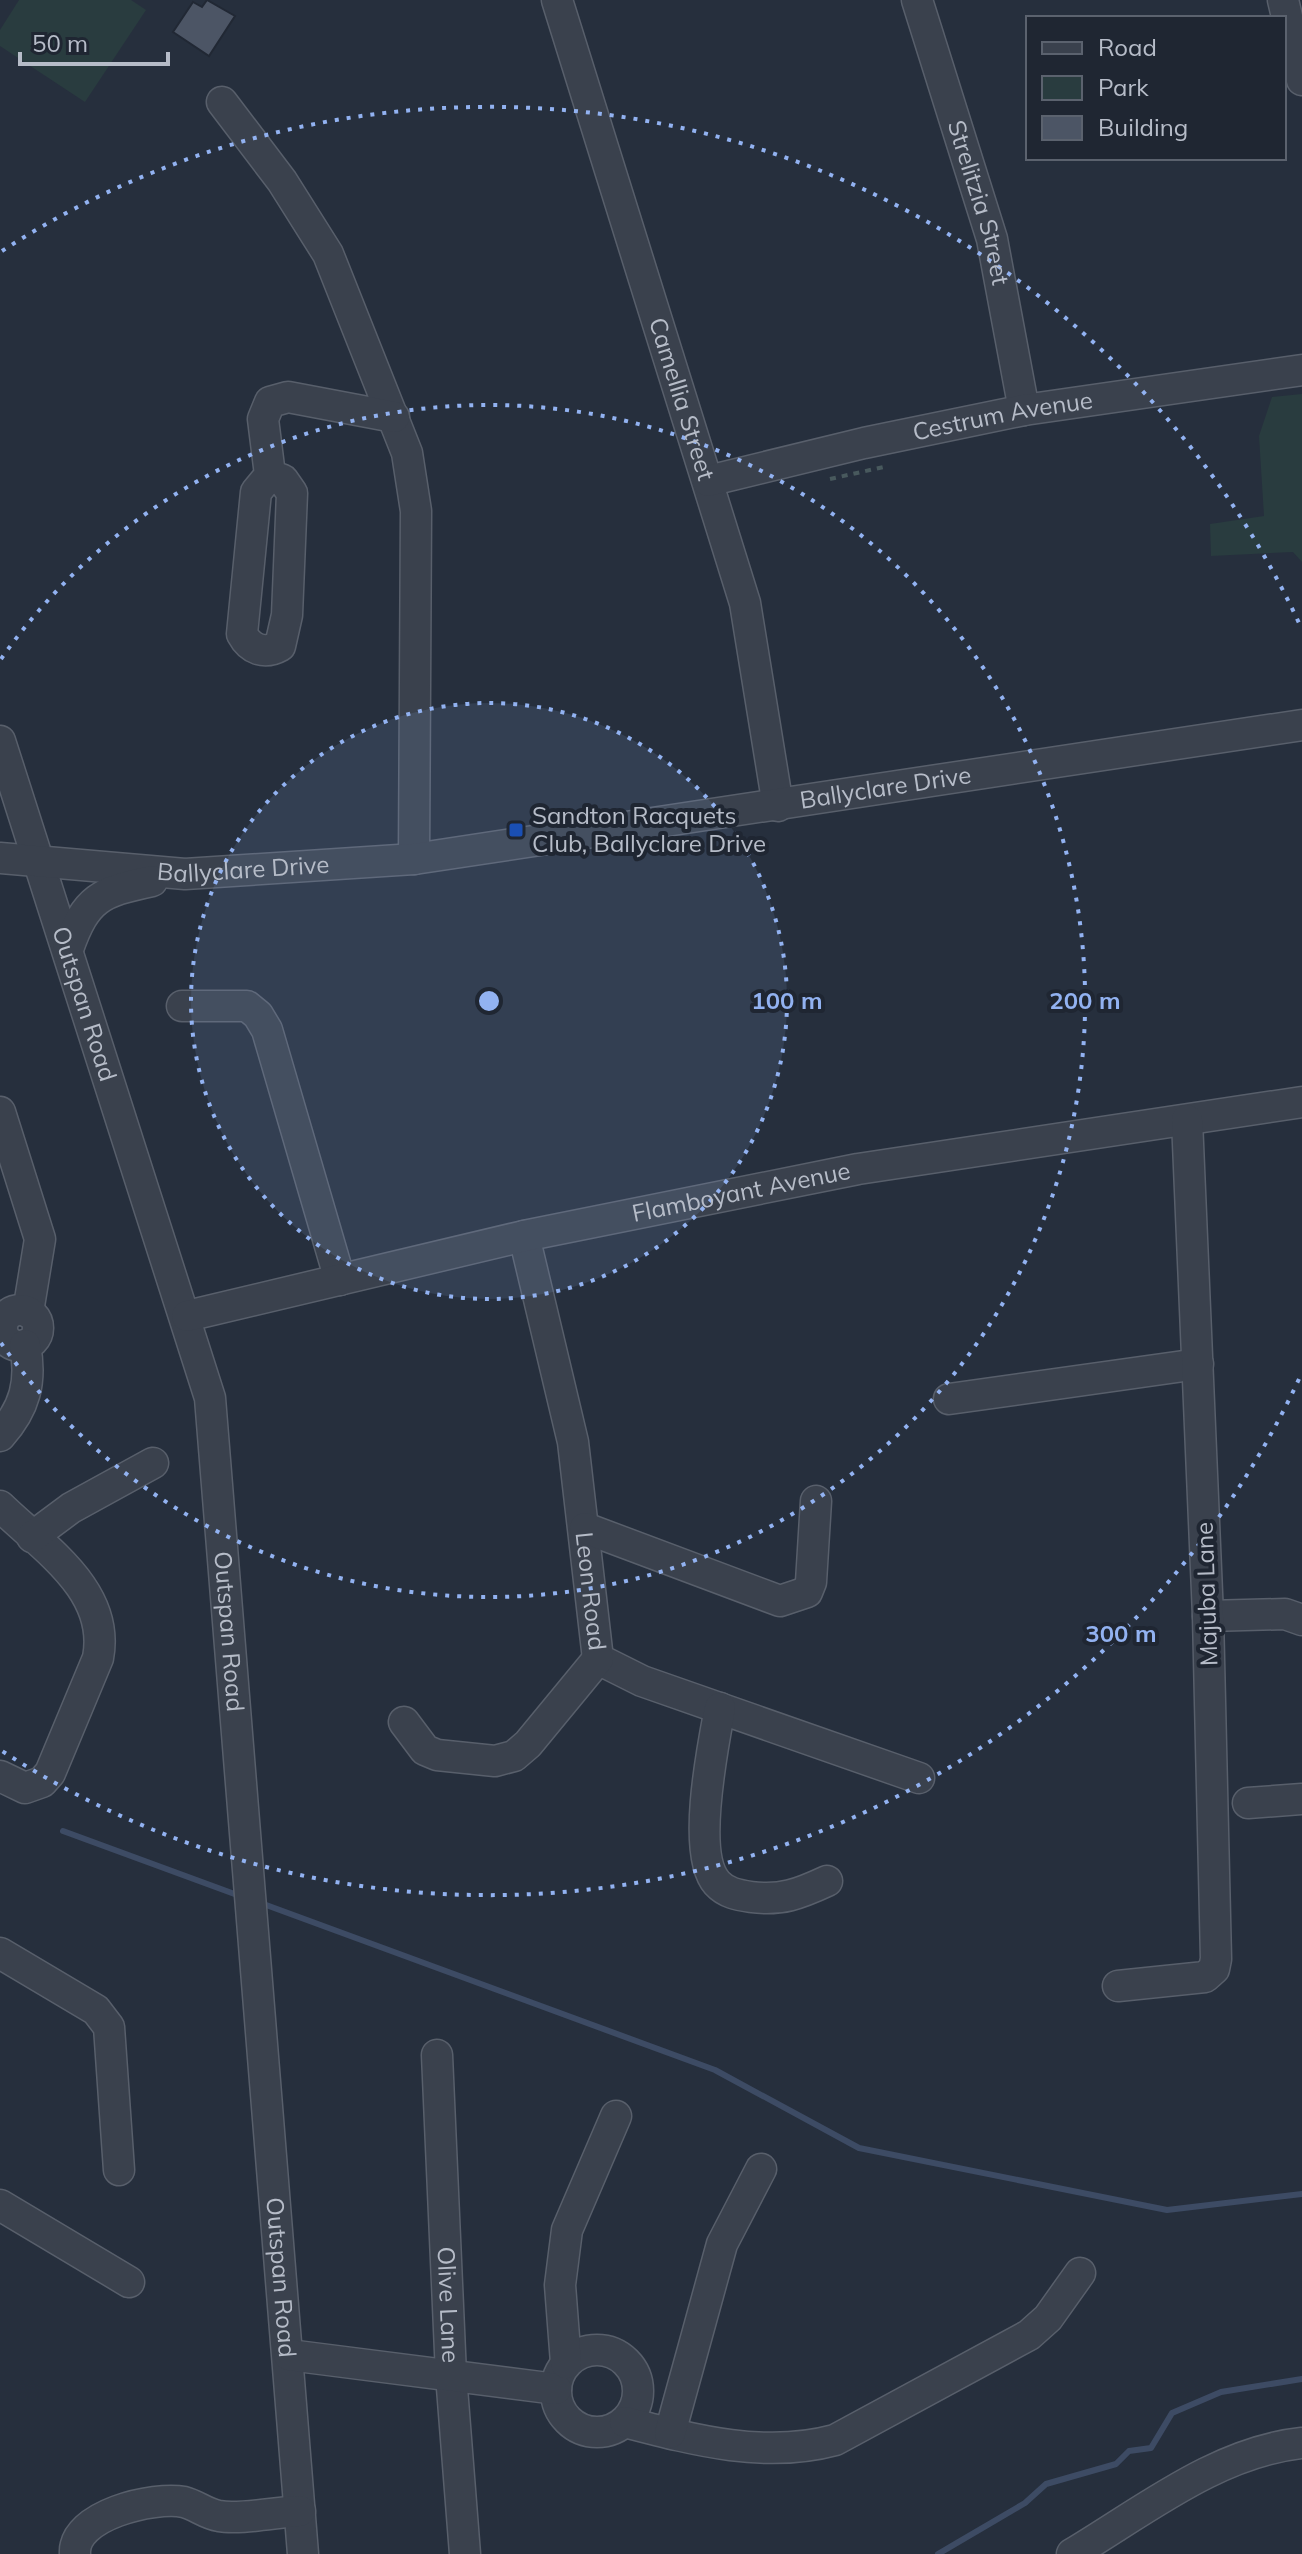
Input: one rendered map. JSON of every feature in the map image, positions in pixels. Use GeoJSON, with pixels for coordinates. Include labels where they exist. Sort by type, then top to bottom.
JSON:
{"type":"FeatureCollection","features":[{"type":"Feature","properties":{"kind":"street","name":"Camellia Street"},"geometry":{"type":"LineString","coordinates":[[557,0],[708,481],[754,639],[778,806]]}},
{"type":"Feature","properties":{"kind":"street","name":"Strelitzia Street"},"geometry":{"type":"LineString","coordinates":[[917,0],[992,239],[1024,410]]}},
{"type":"Feature","properties":{"kind":"street"},"geometry":{"type":"LineString","coordinates":[[1283,0],[1302,80]]}},
{"type":"Feature","properties":{"kind":"street"},"geometry":{"type":"LineString","coordinates":[[222,102],[282,181],[328,254],[412,467],[415,494],[414,859]]}},
{"type":"Feature","properties":{"kind":"street","name":"Cestrum Avenue"},"geometry":{"type":"LineString","coordinates":[[708,481],[864,443],[1024,410],[1302,370]]}},
{"type":"Feature","properties":{"kind":"street"},"geometry":{"type":"LineString","coordinates":[[270,475],[283,480],[292,493],[288,602],[280,646],[260,650],[248,645],[242,634],[256,492],[270,475],[263,419],[270,402],[288,397],[394,417]]}},
{"type":"Feature","properties":{"kind":"street","name":"Ballyclare Drive"},"geometry":{"type":"LineString","coordinates":[[0,858],[40,864],[185,874],[414,859],[1302,725]]}},
{"type":"Feature","properties":{"kind":"street","name":"Outspan Road"},"geometry":{"type":"LineString","coordinates":[[0,741],[205,1374],[212,1424],[251,1942],[289,2355],[303,2554]]}},
{"type":"Feature","properties":{"kind":"street"},"geometry":{"type":"LineString","coordinates":[[68,949],[78,921],[100,895],[185,874]]}},
{"type":"Feature","properties":{"kind":"street"},"geometry":{"type":"LineString","coordinates":[[182,1006],[247,1006],[258,1015],[267,1030],[340,1280]]}},
{"type":"Feature","properties":{"kind":"street","name":"Flamboyant Avenue"},"geometry":{"type":"LineString","coordinates":[[187,1316],[524,1236],[858,1169],[1302,1102]]}},
{"type":"Feature","properties":{"kind":"street"},"geometry":{"type":"LineString","coordinates":[[0,1112],[40,1239],[10,1316],[6,1339],[11,1344],[25,1345],[28,1387],[18,1415],[0,1436]]}},
{"type":"Feature","properties":{"kind":"street","name":"Majuba Lane"},"geometry":{"type":"LineString","coordinates":[[1118,1986],[1205,1977],[1214,1969],[1208,1616],[1187,1120]]}},
{"type":"Feature","properties":{"kind":"street","name":"Leon Road"},"geometry":{"type":"LineString","coordinates":[[524,1236],[573,1442],[598,1659],[642,1681],[919,1778]]}},
{"type":"Feature","properties":{"kind":"street"},"geometry":{"type":"LineString","coordinates":[[949,1399],[1198,1364]]}},
{"type":"Feature","properties":{"kind":"street"},"geometry":{"type":"LineString","coordinates":[[32,1537],[71,1508],[153,1463]]}},
{"type":"Feature","properties":{"kind":"street"},"geometry":{"type":"LineString","coordinates":[[585,1528],[780,1601],[790,1600],[807,1592],[811,1582],[816,1501]]}},
{"type":"Feature","properties":{"kind":"street"},"geometry":{"type":"LineString","coordinates":[[0,1506],[84,1588],[95,1605],[101,1643],[50,1773],[42,1782],[25,1788],[0,1776]]}},
{"type":"Feature","properties":{"kind":"street"},"geometry":{"type":"LineString","coordinates":[[1208,1616],[1285,1614],[1302,1620]]}},
{"type":"Feature","properties":{"kind":"street"},"geometry":{"type":"LineString","coordinates":[[404,1722],[425,1750],[437,1755],[495,1761],[514,1756],[528,1744],[598,1659]]}},
{"type":"Feature","properties":{"kind":"street"},"geometry":{"type":"LineString","coordinates":[[720,1708],[707,1777],[708,1863],[714,1878],[733,1894],[774,1900],[797,1896],[827,1881]]}},
{"type":"Feature","properties":{"kind":"street"},"geometry":{"type":"LineString","coordinates":[[1248,1803],[1302,1799]]}},
{"type":"Feature","properties":{"kind":"street"},"geometry":{"type":"LineString","coordinates":[[0,1953],[96,2010],[109,2027],[119,2170]]}},
{"type":"Feature","properties":{"kind":"street","name":"Olive Lane"},"geometry":{"type":"LineString","coordinates":[[437,2055],[451,2375],[465,2554]]}},
{"type":"Feature","properties":{"kind":"street"},"geometry":{"type":"LineString","coordinates":[[289,2355],[451,2375],[561,2376],[591,2350],[606,2351],[629,2366],[637,2392],[635,2405],[625,2422],[608,2431],[582,2430],[562,2414],[561,2376],[560,2285],[567,2230],[616,2116]]}},
{"type":"Feature","properties":{"kind":"street"},"geometry":{"type":"LineString","coordinates":[[670,2433],[722,2244],[761,2169]]}},
{"type":"Feature","properties":{"kind":"street"},"geometry":{"type":"LineString","coordinates":[[0,2205],[129,2282]]}},
{"type":"Feature","properties":{"kind":"street"},"geometry":{"type":"LineString","coordinates":[[625,2422],[768,2450],[801,2449],[835,2440],[1029,2335],[1048,2318],[1080,2273]]}},
{"type":"Feature","properties":{"kind":"street"},"geometry":{"type":"LineString","coordinates":[[1072,2554],[1232,2459],[1272,2446],[1302,2443]]}},
{"type":"Feature","properties":{"kind":"street"},"geometry":{"type":"LineString","coordinates":[[75,2554],[77,2541],[83,2532],[102,2517],[125,2509],[180,2501],[218,2516],[300,2511]]}},
{"type":"Feature","properties":{"kind":"path"},"geometry":{"type":"LineString","coordinates":[[821,481],[897,463]]}},
{"type":"Feature","properties":{"kind":"green space"},"geometry":{"type":"Polygon","coordinates":[[[19,0],[131,0],[146,10],[85,102],[0,46],[0,30],[19,0]]]}},
{"type":"Feature","properties":{"kind":"green space"},"geometry":{"type":"Polygon","coordinates":[[[1302,394],[1302,562],[1293,552],[1211,556],[1210,524],[1264,516],[1259,436],[1272,397],[1302,394]]]}},
{"type":"Feature","properties":{"kind":"building"},"geometry":{"type":"Polygon","coordinates":[[[207,0],[235,16],[209,56],[173,32],[193,2],[202,7],[207,0]]]}},
{"type":"Feature","properties":{"kind":"waterway"},"geometry":{"type":"LineString","coordinates":[[63,1831],[240,1896]]}},
{"type":"Feature","properties":{"kind":"waterway"},"geometry":{"type":"LineString","coordinates":[[258,1902],[715,2070],[859,2148],[1167,2210],[1302,2194]]}},
{"type":"Feature","properties":{"kind":"waterway"},"geometry":{"type":"LineString","coordinates":[[938,2554],[1025,2503],[1046,2484],[1116,2464],[1129,2451],[1151,2448],[1172,2413],[1221,2392],[1302,2379]]}},
{"type":"Feature","properties":{"kind":"place","name":"Sandton Racquets Club, Ballyclare Drive"},"geometry":{"type":"Point","coordinates":[516,830]}}]}
